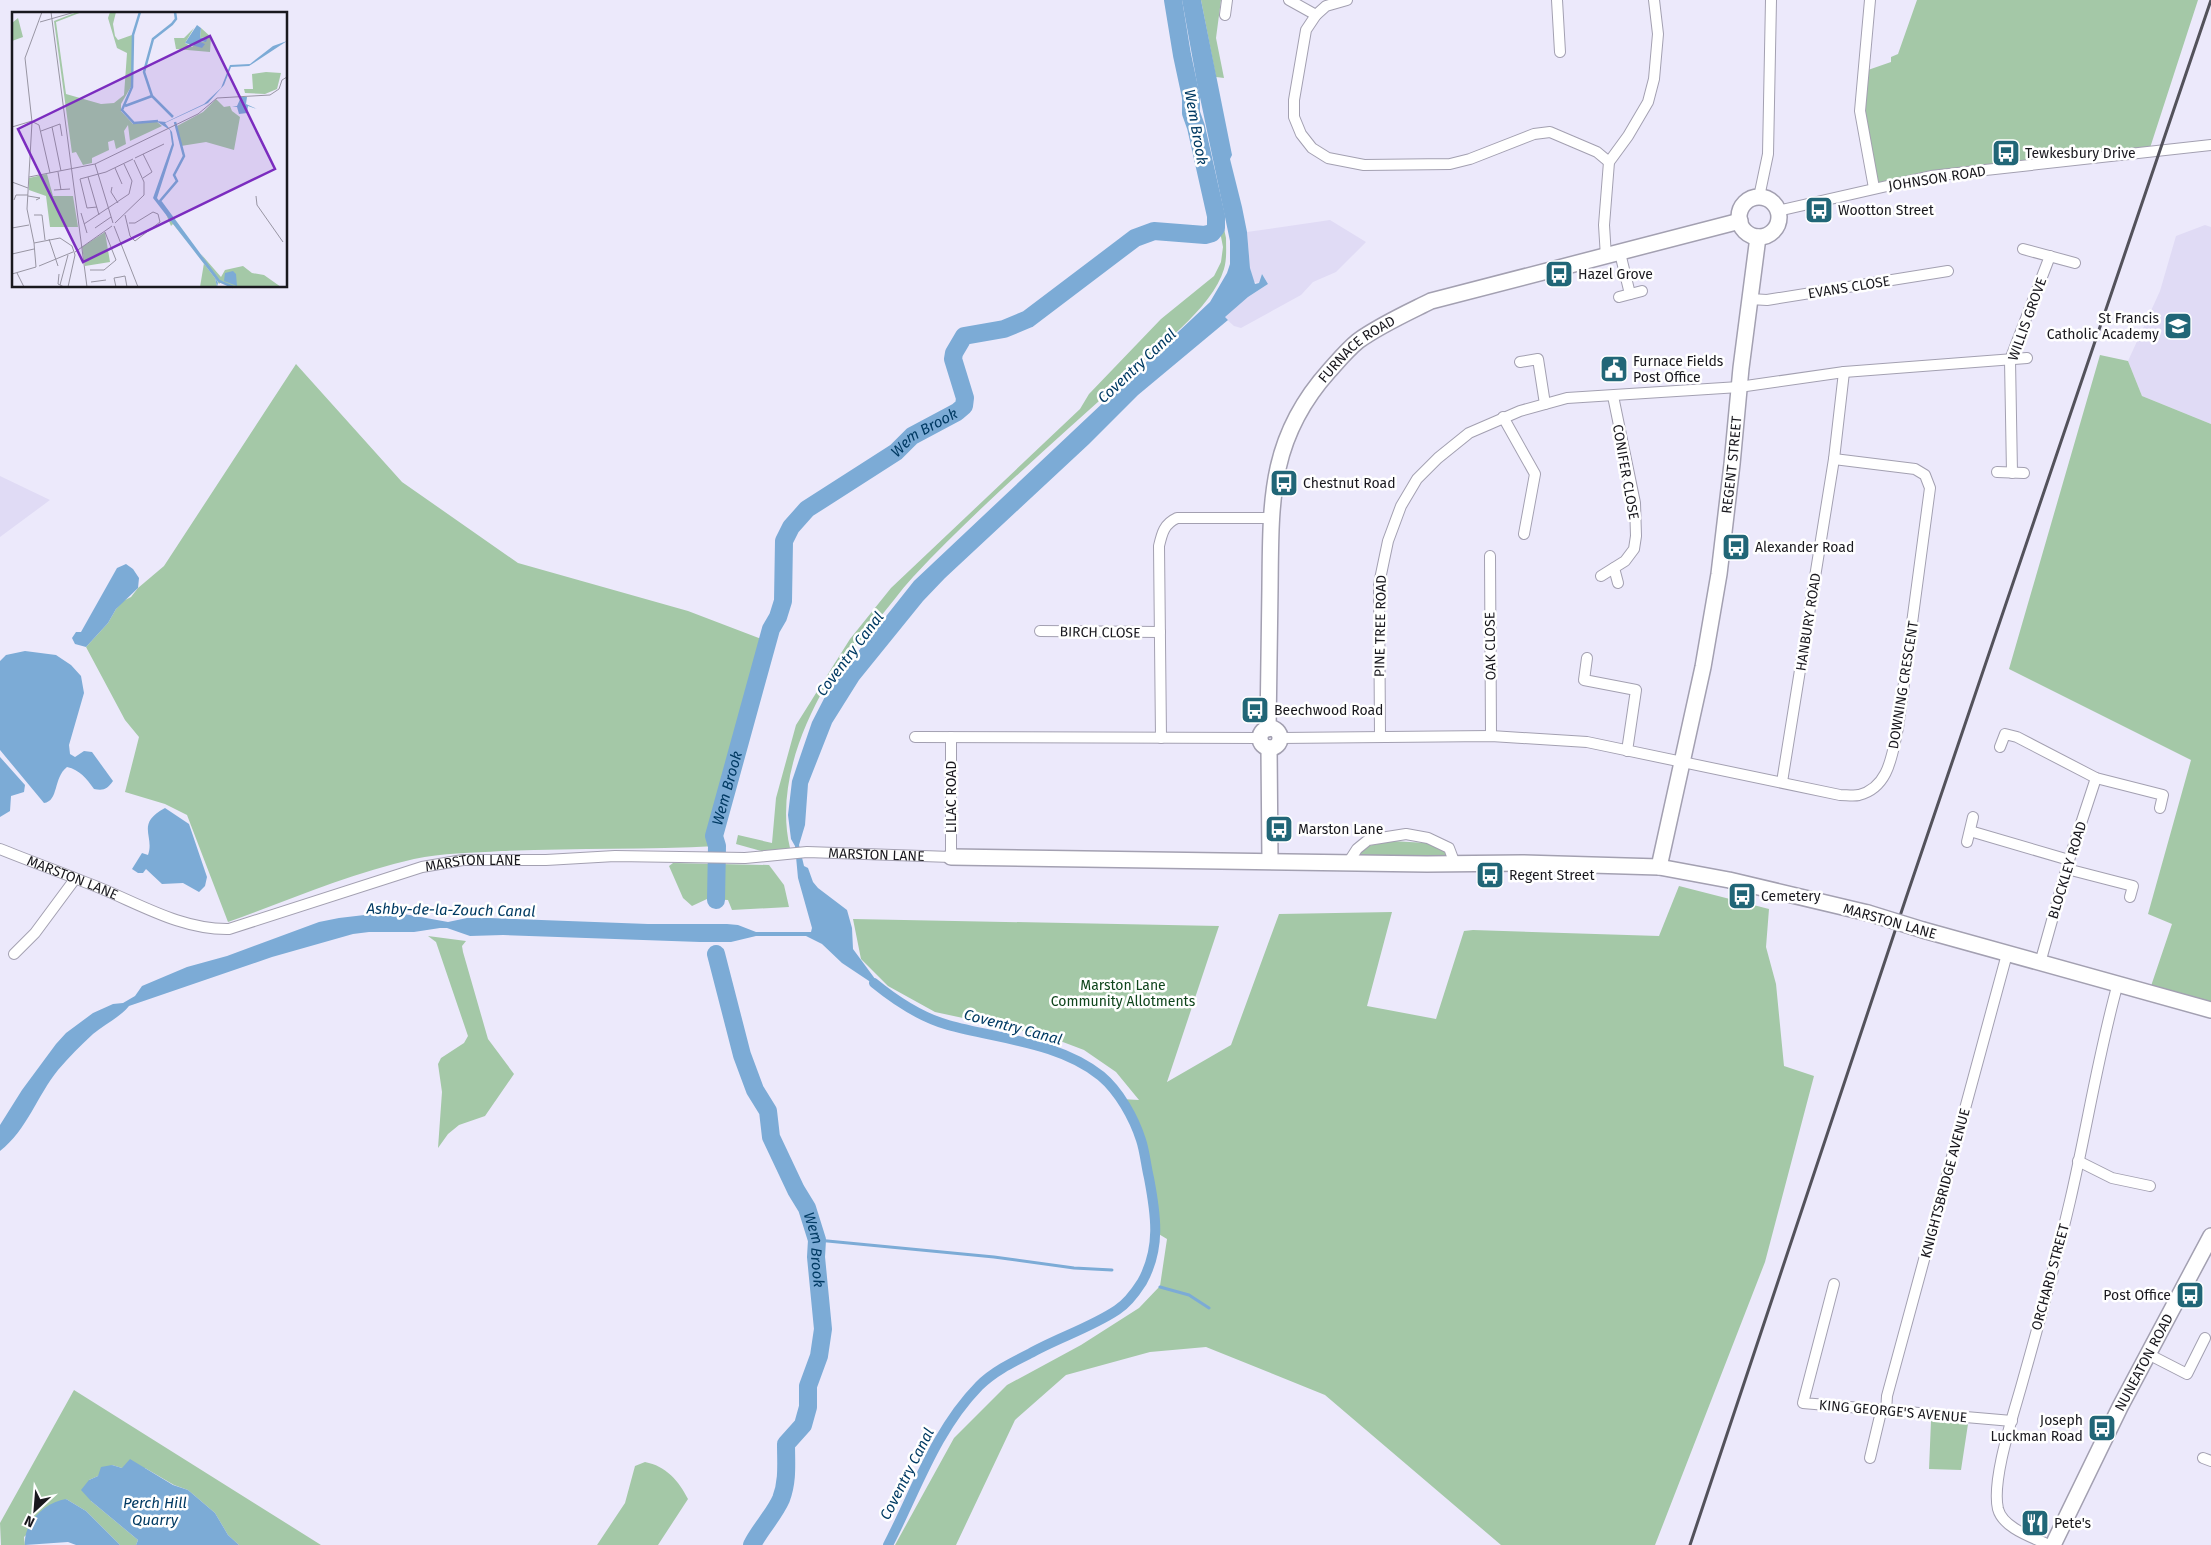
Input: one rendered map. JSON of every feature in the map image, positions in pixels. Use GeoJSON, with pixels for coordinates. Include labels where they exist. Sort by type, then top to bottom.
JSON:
{"type":"FeatureCollection","features":[{"type":"Feature","properties":{"kind":"street"},"geometry":{"type":"LineString","coordinates":[[1225,15],[1227,0]]}},
{"type":"Feature","properties":{"kind":"street"},"geometry":{"type":"LineString","coordinates":[[1288,0],[1316,15]]}},
{"type":"Feature","properties":{"kind":"street"},"geometry":{"type":"LineString","coordinates":[[1347,0],[1326,6],[1316,15],[1306,30],[1294,95],[1294,117],[1300,134],[1312,148],[1328,158],[1364,165],[1450,164],[1470,159],[1534,134],[1550,132],[1596,152],[1609,162]]}},
{"type":"Feature","properties":{"kind":"street"},"geometry":{"type":"LineString","coordinates":[[1557,0],[1560,52]]}},
{"type":"Feature","properties":{"kind":"street"},"geometry":{"type":"LineString","coordinates":[[1630,294],[1613,255],[1604,225],[1609,162],[1628,136],[1648,102],[1654,79],[1658,34],[1654,0]]}},
{"type":"Feature","properties":{"kind":"street"},"geometry":{"type":"LineString","coordinates":[[1759,197],[1768,154],[1771,0]]}},
{"type":"Feature","properties":{"kind":"street"},"geometry":{"type":"LineString","coordinates":[[1870,0],[1860,111],[1874,188]]}},
{"type":"Feature","properties":{"kind":"street","name":"JOHNSON ROAD"},"geometry":{"type":"LineString","coordinates":[[1778,211],[1931,176],[2211,145]]}},
{"type":"Feature","properties":{"kind":"street"},"geometry":{"type":"LineString","coordinates":[[1759,197],[1770,201],[1778,211],[1776,227],[1769,234],[1758,237],[1748,234],[1739,216],[1748,201],[1759,197]]}},
{"type":"Feature","properties":{"kind":"street","name":"FURNACE ROAD"},"geometry":{"type":"LineString","coordinates":[[1270,860],[1270,518],[1276,474],[1286,437],[1296,417],[1321,380],[1359,341],[1406,313],[1431,301],[1740,221]]}},
{"type":"Feature","properties":{"kind":"street","name":"REGENT STREET"},"geometry":{"type":"LineString","coordinates":[[1659,867],[1704,667],[1719,574],[1739,387],[1758,237]]}},
{"type":"Feature","properties":{"kind":"street"},"geometry":{"type":"LineString","coordinates":[[2023,249],[2075,263]]}},
{"type":"Feature","properties":{"kind":"street","name":"WILLIS GROVE"},"geometry":{"type":"LineString","coordinates":[[2012,473],[2010,360],[2050,256]]}},
{"type":"Feature","properties":{"kind":"street","name":"EVANS CLOSE"},"geometry":{"type":"LineString","coordinates":[[1750,299],[1767,300],[1948,271]]}},
{"type":"Feature","properties":{"kind":"street"},"geometry":{"type":"LineString","coordinates":[[1619,297],[1642,291]]}},
{"type":"Feature","properties":{"kind":"street"},"geometry":{"type":"LineString","coordinates":[[1739,387],[1844,372],[2027,358]]}},
{"type":"Feature","properties":{"kind":"street"},"geometry":{"type":"LineString","coordinates":[[1520,362],[1538,359],[1545,404]]}},
{"type":"Feature","properties":{"kind":"street","name":"HANBURY ROAD"},"geometry":{"type":"LineString","coordinates":[[1782,782],[1834,459],[1844,372]]}},
{"type":"Feature","properties":{"kind":"street","name":"PINE TREE ROAD"},"geometry":{"type":"LineString","coordinates":[[1380,737],[1379,584],[1393,524],[1417,479],[1438,458],[1468,433],[1503,417],[1567,398],[1739,387]]}},
{"type":"Feature","properties":{"kind":"street","name":"CONIFER CLOSE"},"geometry":{"type":"LineString","coordinates":[[1600,576],[1625,561],[1634,549],[1636,536],[1634,503],[1613,396]]}},
{"type":"Feature","properties":{"kind":"street"},"geometry":{"type":"LineString","coordinates":[[1503,417],[1535,474],[1524,534]]}},
{"type":"Feature","properties":{"kind":"street","name":"DOWNING CRESCENT"},"geometry":{"type":"LineString","coordinates":[[1684,762],[1840,795],[1859,795],[1880,783],[1890,765],[1898,728],[1930,488],[1925,475],[1914,469],[1834,459]]}},
{"type":"Feature","properties":{"kind":"street"},"geometry":{"type":"LineString","coordinates":[[1997,472],[2024,473]]}},
{"type":"Feature","properties":{"kind":"street"},"geometry":{"type":"LineString","coordinates":[[1161,738],[1159,546],[1162,532],[1168,522],[1177,518],[1270,518]]}},
{"type":"Feature","properties":{"kind":"street","name":"OAK CLOSE"},"geometry":{"type":"LineString","coordinates":[[1490,556],[1491,736]]}},
{"type":"Feature","properties":{"kind":"street"},"geometry":{"type":"LineString","coordinates":[[1614,568],[1618,583]]}},
{"type":"Feature","properties":{"kind":"street","name":"BIRCH CLOSE"},"geometry":{"type":"LineString","coordinates":[[1040,631],[1160,632]]}},
{"type":"Feature","properties":{"kind":"street"},"geometry":{"type":"LineString","coordinates":[[1587,658],[1584,680],[1636,690],[1627,750]]}},
{"type":"Feature","properties":{"kind":"street"},"geometry":{"type":"LineString","coordinates":[[2000,747],[2005,734],[2017,737],[2096,778],[2163,795],[2160,808]]}},
{"type":"Feature","properties":{"kind":"street"},"geometry":{"type":"LineString","coordinates":[[915,737],[1269,738],[1491,736],[1587,742],[1684,762]]}},
{"type":"Feature","properties":{"kind":"street","name":"LILAC ROAD"},"geometry":{"type":"LineString","coordinates":[[951,737],[952,857]]}},
{"type":"Feature","properties":{"kind":"street","name":"BLOCKLEY ROAD"},"geometry":{"type":"LineString","coordinates":[[2040,963],[2068,864],[2096,778]]}},
{"type":"Feature","properties":{"kind":"street"},"geometry":{"type":"LineString","coordinates":[[1967,842],[1973,817]]}},
{"type":"Feature","properties":{"kind":"street"},"geometry":{"type":"LineString","coordinates":[[1970,831],[2133,886],[2130,897]]}},
{"type":"Feature","properties":{"kind":"street"},"geometry":{"type":"LineString","coordinates":[[1348,862],[1357,849],[1368,840],[1406,834],[1428,838],[1449,848],[1455,864]]}},
{"type":"Feature","properties":{"kind":"street","name":"MARSTON LANE"},"geometry":{"type":"LineString","coordinates":[[0,849],[187,924],[212,930],[229,929],[422,867],[463,860],[546,860],[615,856],[707,858],[786,855],[807,852],[952,857],[1455,864],[1522,863],[1659,867],[1729,880],[1868,913],[2007,954],[2211,1010]]}},
{"type":"Feature","properties":{"kind":"street"},"geometry":{"type":"LineString","coordinates":[[14,954],[35,933],[75,879]]}},
{"type":"Feature","properties":{"kind":"street","name":"KNIGHTSBRIDGE AVENUE"},"geometry":{"type":"LineString","coordinates":[[1870,1458],[2007,954]]}},
{"type":"Feature","properties":{"kind":"street","name":"ORCHARD STREET"},"geometry":{"type":"LineString","coordinates":[[2048,1545],[2011,1526],[2001,1517],[1998,1507],[1998,1484],[2012,1421],[2061,1238],[2103,1039],[2118,983]]}},
{"type":"Feature","properties":{"kind":"street"},"geometry":{"type":"LineString","coordinates":[[2078,1161],[2112,1178],[2150,1186]]}},
{"type":"Feature","properties":{"kind":"street","name":"NUNEATON ROAD"},"geometry":{"type":"LineString","coordinates":[[2053,1545],[2148,1354],[2211,1236]]}},
{"type":"Feature","properties":{"kind":"street","name":"KING GEORGE'S AVENUE"},"geometry":{"type":"LineString","coordinates":[[1834,1284],[1803,1404],[2012,1421]]}},
{"type":"Feature","properties":{"kind":"street"},"geometry":{"type":"LineString","coordinates":[[2148,1354],[2187,1374],[2205,1338]]}},
{"type":"Feature","properties":{"kind":"shaded area"},"geometry":{"type":"Polygon","coordinates":[[[1330,220],[1366,242],[1336,272],[1313,282],[1301,295],[1241,328],[1234,326],[1224,317],[1248,297],[1268,284],[1262,274],[1259,283],[1253,282],[1247,232],[1330,220]]]}},
{"type":"Feature","properties":{"kind":"shaded area","name":"St Francis Catholic Academy"},"geometry":{"type":"Polygon","coordinates":[[[2205,225],[2211,227],[2211,424],[2142,396],[2128,361],[2160,291],[2176,236],[2205,225]]]}},
{"type":"Feature","properties":{"kind":"shaded area"},"geometry":{"type":"Polygon","coordinates":[[[0,476],[50,500],[0,537],[0,476]]]}},
{"type":"Feature","properties":{"kind":"green space"},"geometry":{"type":"Polygon","coordinates":[[[1201,0],[1221,0],[1216,38],[1224,78],[1216,77],[1201,0]]]}},
{"type":"Feature","properties":{"kind":"green space"},"geometry":{"type":"Polygon","coordinates":[[[1917,0],[2198,0],[2149,151],[1876,185],[1863,111],[1868,70],[1891,62],[1891,57],[1898,54],[1917,0]]]}},
{"type":"Feature","properties":{"kind":"green space"},"geometry":{"type":"Polygon","coordinates":[[[1196,98],[1226,238],[1225,265],[1218,284],[1208,299],[1182,328],[1017,475],[938,551],[908,582],[836,670],[806,724],[792,765],[786,807],[790,848],[786,852],[765,852],[736,844],[738,835],[772,843],[776,798],[796,725],[850,639],[891,588],[1080,409],[1089,394],[1161,319],[1214,276],[1221,262],[1223,247],[1196,109],[1196,98]]]}},
{"type":"Feature","properties":{"kind":"green space"},"geometry":{"type":"Polygon","coordinates":[[[2100,355],[2128,361],[2142,396],[2211,424],[2211,1007],[2150,989],[2172,924],[2148,914],[2191,760],[2009,669],[2100,355]]]}},
{"type":"Feature","properties":{"kind":"green space"},"geometry":{"type":"Polygon","coordinates":[[[296,364],[402,482],[518,563],[688,611],[769,642],[719,814],[714,836],[717,846],[501,851],[425,857],[344,879],[228,922],[187,815],[165,804],[125,792],[139,737],[125,720],[86,647],[108,623],[123,601],[131,597],[138,588],[164,566],[296,364]]]}},
{"type":"Feature","properties":{"kind":"green space"},"geometry":{"type":"Polygon","coordinates":[[[1392,841],[1427,843],[1445,850],[1447,859],[1356,859],[1363,847],[1392,841]]]}},
{"type":"Feature","properties":{"kind":"green space"},"geometry":{"type":"Polygon","coordinates":[[[673,863],[769,865],[784,885],[789,907],[732,910],[728,900],[707,899],[692,906],[683,898],[669,866],[673,863]]]}},
{"type":"Feature","properties":{"kind":"green space","name":"Marston Lane Community Allotments"},"geometry":{"type":"Polygon","coordinates":[[[1679,886],[1769,909],[1766,947],[1776,984],[1784,1066],[1814,1076],[1765,1262],[1655,1545],[1501,1545],[1325,1395],[1206,1347],[1150,1352],[1066,1375],[1015,1420],[956,1545],[895,1545],[954,1438],[1007,1385],[1081,1345],[1139,1308],[1160,1286],[1167,1239],[1157,1233],[1141,1141],[1121,1099],[1139,1100],[1116,1072],[1084,1050],[1047,1036],[935,1012],[888,986],[861,959],[853,919],[1219,926],[1167,1082],[1231,1045],[1279,914],[1392,912],[1367,1006],[1436,1019],[1464,931],[1659,936],[1679,886]]]}},
{"type":"Feature","properties":{"kind":"green space"},"geometry":{"type":"Polygon","coordinates":[[[428,936],[466,941],[462,946],[463,952],[488,1039],[514,1074],[485,1116],[459,1125],[448,1134],[438,1148],[442,1092],[438,1064],[441,1058],[464,1043],[468,1036],[436,942],[428,936]]]}},
{"type":"Feature","properties":{"kind":"green space"},"geometry":{"type":"Polygon","coordinates":[[[74,1390],[321,1545],[239,1545],[228,1535],[215,1513],[188,1490],[174,1485],[145,1468],[122,1468],[112,1465],[98,1476],[89,1480],[91,1501],[138,1540],[136,1545],[120,1545],[86,1511],[66,1499],[24,1537],[25,1545],[1,1545],[0,1523],[74,1390]]]}},
{"type":"Feature","properties":{"kind":"green space"},"geometry":{"type":"Polygon","coordinates":[[[1931,1421],[1968,1424],[1961,1470],[1929,1469],[1931,1421]]]}},
{"type":"Feature","properties":{"kind":"green space"},"geometry":{"type":"Polygon","coordinates":[[[645,1462],[659,1467],[671,1475],[688,1499],[658,1545],[597,1545],[625,1503],[635,1466],[645,1462]]]}},
{"type":"Feature","properties":{"kind":"water"},"geometry":{"type":"Polygon","coordinates":[[[1182,0],[1201,0],[1232,155],[1230,159],[1247,232],[1250,268],[1255,284],[1259,283],[1262,274],[1268,284],[1248,297],[1225,317],[1228,320],[1138,395],[1089,444],[945,578],[923,601],[859,680],[832,723],[808,784],[805,825],[799,845],[804,866],[808,868],[813,882],[847,910],[852,928],[853,949],[884,991],[842,963],[822,944],[806,936],[756,936],[731,942],[700,942],[503,935],[470,936],[447,928],[414,932],[353,934],[272,957],[129,1006],[93,1034],[62,1065],[18,1133],[0,1151],[0,1125],[22,1090],[66,1033],[93,1013],[113,1004],[123,1003],[135,996],[142,986],[187,967],[227,956],[319,922],[373,914],[404,914],[448,922],[467,918],[489,918],[648,924],[727,924],[738,925],[756,932],[811,932],[812,928],[798,878],[795,846],[791,839],[788,815],[792,781],[812,722],[830,687],[914,581],[1210,302],[1227,273],[1230,264],[1230,241],[1197,83],[1182,0]]]}},
{"type":"Feature","properties":{"kind":"water"},"geometry":{"type":"Polygon","coordinates":[[[126,564],[133,569],[139,578],[138,588],[116,609],[108,623],[86,647],[75,644],[72,638],[76,632],[81,632],[117,568],[126,564]]]}},
{"type":"Feature","properties":{"kind":"water"},"geometry":{"type":"Polygon","coordinates":[[[25,651],[56,655],[71,665],[81,676],[84,693],[69,745],[70,754],[75,757],[84,751],[92,752],[113,781],[105,789],[94,789],[76,770],[67,767],[60,777],[52,798],[44,803],[0,750],[0,661],[6,655],[25,651]]]}},
{"type":"Feature","properties":{"kind":"water"},"geometry":{"type":"Polygon","coordinates":[[[0,757],[25,785],[24,792],[11,796],[10,811],[0,817],[0,757]]]}},
{"type":"Feature","properties":{"kind":"water"},"geometry":{"type":"Polygon","coordinates":[[[165,808],[189,824],[207,877],[205,886],[199,892],[183,883],[162,884],[146,869],[143,873],[138,873],[132,869],[142,853],[148,855],[150,848],[148,825],[156,814],[165,808]]]}},
{"type":"Feature","properties":{"kind":"water","name":"Perch Hill Quarry"},"geometry":{"type":"Polygon","coordinates":[[[130,1459],[173,1485],[188,1490],[215,1513],[228,1535],[239,1545],[136,1545],[138,1540],[91,1501],[81,1490],[89,1480],[98,1476],[101,1467],[112,1465],[122,1468],[130,1459]]]}},
{"type":"Feature","properties":{"kind":"water","name":"Perch Hill Quarry"},"geometry":{"type":"Polygon","coordinates":[[[66,1499],[86,1511],[120,1545],[76,1545],[68,1542],[25,1545],[28,1529],[37,1515],[50,1504],[66,1499]]]}},
{"type":"Feature","properties":{"kind":"waterway","name":"Wem Brook"},"geometry":{"type":"LineString","coordinates":[[716,900],[717,846],[714,836],[771,629],[778,617],[783,601],[784,541],[791,527],[807,509],[896,452],[912,436],[957,412],[964,406],[965,398],[953,359],[954,353],[964,336],[1004,329],[1028,319],[1135,238],[1154,231],[1205,235],[1212,233],[1216,228],[1216,216],[1196,127],[1191,113],[1191,97],[1173,0]]}},
{"type":"Feature","properties":{"kind":"waterway","name":"Wem Brook"},"geometry":{"type":"LineString","coordinates":[[716,954],[742,1055],[755,1090],[768,1111],[771,1137],[796,1190],[807,1208],[817,1240],[816,1257],[823,1329],[819,1356],[808,1386],[808,1407],[803,1425],[786,1444],[785,1485],[781,1499],[752,1545]]}},
{"type":"Feature","properties":{"kind":"waterway","name":"Coventry Canal"},"geometry":{"type":"LineString","coordinates":[[874,983],[900,1002],[928,1018],[967,1030],[1047,1049],[1066,1056],[1101,1076],[1114,1089],[1125,1105],[1141,1140],[1155,1218],[1152,1257],[1142,1282],[1131,1298],[1117,1310],[1096,1322],[1002,1368],[979,1386],[950,1422],[938,1442],[888,1545]]}},
{"type":"Feature","properties":{"kind":"waterway"},"geometry":{"type":"LineString","coordinates":[[817,1240],[994,1257],[1074,1268],[1112,1270]]}},
{"type":"Feature","properties":{"kind":"waterway"},"geometry":{"type":"LineString","coordinates":[[1160,1287],[1189,1295],[1209,1308]]}},
{"type":"Feature","properties":{"kind":"railway"},"geometry":{"type":"LineString","coordinates":[[1690,1545],[1906,898],[2211,0]]}},
{"type":"Feature","properties":{"kind":"place","name":"Tewkesbury Drive"},"geometry":{"type":"Point","coordinates":[2006,153]}},
{"type":"Feature","properties":{"kind":"place","name":"Wootton Street"},"geometry":{"type":"Point","coordinates":[1819,210]}},
{"type":"Feature","properties":{"kind":"place","name":"Hazel Grove"},"geometry":{"type":"Point","coordinates":[1559,274]}},
{"type":"Feature","properties":{"kind":"place","name":"St Francis Catholic Academy"},"geometry":{"type":"Point","coordinates":[2178,326]}},
{"type":"Feature","properties":{"kind":"place","name":"Furnace Fields Post Office"},"geometry":{"type":"Point","coordinates":[1614,369]}},
{"type":"Feature","properties":{"kind":"place","name":"Chestnut Road"},"geometry":{"type":"Point","coordinates":[1284,483]}},
{"type":"Feature","properties":{"kind":"place","name":"Alexander Road"},"geometry":{"type":"Point","coordinates":[1736,547]}},
{"type":"Feature","properties":{"kind":"place","name":"Beechwood Road"},"geometry":{"type":"Point","coordinates":[1255,710]}},
{"type":"Feature","properties":{"kind":"place","name":"Marston Lane"},"geometry":{"type":"Point","coordinates":[1279,829]}},
{"type":"Feature","properties":{"kind":"place","name":"Regent Street"},"geometry":{"type":"Point","coordinates":[1490,875]}},
{"type":"Feature","properties":{"kind":"place","name":"Cemetery"},"geometry":{"type":"Point","coordinates":[1742,896]}},
{"type":"Feature","properties":{"kind":"place","name":"Post Office"},"geometry":{"type":"Point","coordinates":[2190,1295]}},
{"type":"Feature","properties":{"kind":"place","name":"Joseph Luckman Road"},"geometry":{"type":"Point","coordinates":[2102,1428]}},
{"type":"Feature","properties":{"kind":"place","name":"Pete's"},"geometry":{"type":"Point","coordinates":[2035,1523]}},
{"type":"Feature","properties":{"kind":"water label","name":"Ashby-de-la-Zouch Canal"},"geometry":{"type":"Point","coordinates":[451,910]}}]}
